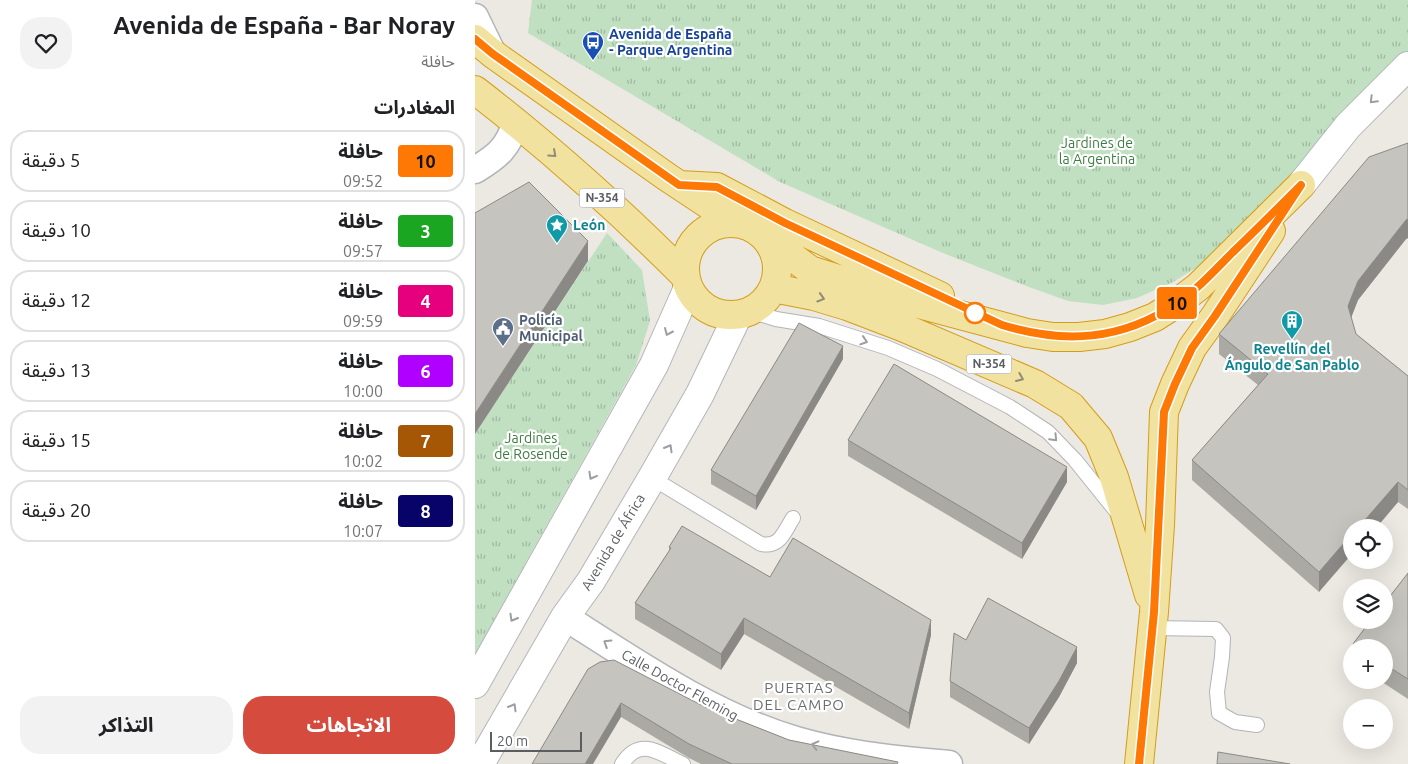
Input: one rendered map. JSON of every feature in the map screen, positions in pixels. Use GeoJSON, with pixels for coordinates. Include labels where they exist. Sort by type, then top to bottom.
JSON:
{"type":"FeatureCollection","features":[{"type":"Feature","properties":{"kind":"highway"},"geometry":{"type":"LineString","coordinates":[[484,46],[679,185],[767,240],[776,257],[777,276],[767,298],[744,313]]}},
{"type":"Feature","properties":{"kind":"highway","name":"N-354"},"geometry":{"type":"LineString","coordinates":[[475,90],[516,122],[634,226],[686,282],[694,298],[709,309],[726,315],[744,313]]}},
{"type":"Feature","properties":{"kind":"highway"},"geometry":{"type":"LineString","coordinates":[[679,185],[717,187],[785,223],[1002,325]]}},
{"type":"Feature","properties":{"kind":"highway"},"geometry":{"type":"LineString","coordinates":[[686,282],[684,264],[687,252],[693,242],[711,226],[723,223],[747,227],[810,270],[915,303],[1027,333],[1053,337],[1105,334],[1155,317],[1177,303],[1197,287],[1301,185]]}},
{"type":"Feature","properties":{"kind":"highway"},"geometry":{"type":"LineString","coordinates":[[1139,764],[1153,620],[1164,412],[1192,348],[1301,185]]}},
{"type":"Feature","properties":{"kind":"highway","name":"N-354"},"geometry":{"type":"LineString","coordinates":[[773,288],[814,296],[902,328],[1035,384],[1071,406],[1098,438],[1114,477],[1153,620]]}},
{"type":"Feature","properties":{"kind":"main road"},"geometry":{"type":"LineString","coordinates":[[1301,185],[1347,126],[1408,66]]}},
{"type":"Feature","properties":{"kind":"main road"},"geometry":{"type":"LineString","coordinates":[[475,684],[654,364],[686,282]]}},
{"type":"Feature","properties":{"kind":"main road","name":"Avenida de África"},"geometry":{"type":"LineString","coordinates":[[480,764],[565,617],[591,581],[652,478],[744,313]]}},
{"type":"Feature","properties":{"kind":"street"},"geometry":{"type":"LineString","coordinates":[[475,17],[484,46]]}},
{"type":"Feature","properties":{"kind":"street"},"geometry":{"type":"LineString","coordinates":[[475,170],[494,159],[503,149],[512,136],[516,122]]}},
{"type":"Feature","properties":{"kind":"street","name":"Calle Doctor Fleming"},"geometry":{"type":"LineString","coordinates":[[565,617],[659,676],[737,718],[795,740],[857,755],[949,764]]}},
{"type":"Feature","properties":{"kind":"lane"},"geometry":{"type":"LineString","coordinates":[[744,313],[819,326],[888,348],[937,369],[1010,407],[1048,432],[1093,481],[1129,529]]}},
{"type":"Feature","properties":{"kind":"lane"},"geometry":{"type":"LineString","coordinates":[[652,478],[761,544],[773,545],[778,542],[793,518]]}},
{"type":"Feature","properties":{"kind":"lane"},"geometry":{"type":"LineString","coordinates":[[1153,620],[1215,629],[1223,638],[1217,692],[1219,713],[1235,722],[1257,725]]}},
{"type":"Feature","properties":{"kind":"lane"},"geometry":{"type":"LineString","coordinates":[[622,764],[632,751],[645,748],[652,749],[683,764]]}},
{"type":"Feature","properties":{"kind":"green space","name":"Jardines de la Argentina"},"geometry":{"type":"Polygon","coordinates":[[[532,0],[1408,0],[1408,54],[1245,222],[1199,266],[1173,282],[1137,298],[1103,305],[1068,301],[1029,287],[943,253],[780,182],[528,33],[532,0]]]}},
{"type":"Feature","properties":{"kind":"green space","name":"Jardines de Rosende"},"geometry":{"type":"Polygon","coordinates":[[[607,233],[642,270],[650,321],[636,365],[475,654],[475,434],[607,233]]]}},
{"type":"Feature","properties":{"kind":"building"},"geometry":{"type":"Polygon","coordinates":[[[1408,143],[1408,219],[1358,281],[1348,306],[1356,334],[1408,376],[1408,490],[1398,482],[1366,519],[1343,519],[1343,544],[1319,572],[1192,460],[1268,374],[1219,334],[1369,157],[1408,143]]]}},
{"type":"Feature","properties":{"kind":"building","name":"Policía Municipal"},"geometry":{"type":"Polygon","coordinates":[[[529,182],[588,241],[475,414],[475,213],[529,182]]]}},
{"type":"Feature","properties":{"kind":"building"},"geometry":{"type":"Polygon","coordinates":[[[799,323],[843,346],[756,496],[711,470],[799,323]]]}},
{"type":"Feature","properties":{"kind":"building"},"geometry":{"type":"Polygon","coordinates":[[[894,364],[1067,467],[1022,543],[848,440],[894,364]]]}},
{"type":"Feature","properties":{"kind":"building"},"geometry":{"type":"Polygon","coordinates":[[[682,526],[770,577],[793,538],[931,620],[909,713],[744,618],[721,654],[635,603],[671,548],[669,547],[682,526]]]}},
{"type":"Feature","properties":{"kind":"building"},"geometry":{"type":"Polygon","coordinates":[[[1408,573],[1408,679],[1393,670],[1393,639],[1357,639],[1364,629],[1393,629],[1393,592],[1408,573]]]}},
{"type":"Feature","properties":{"kind":"building"},"geometry":{"type":"Polygon","coordinates":[[[988,598],[1077,647],[1059,681],[1029,728],[950,681],[954,633],[966,640],[988,598]]]}},
{"type":"Feature","properties":{"kind":"building"},"geometry":{"type":"Polygon","coordinates":[[[614,660],[703,706],[789,740],[898,762],[897,764],[732,764],[689,744],[621,703],[585,764],[532,764],[588,669],[600,662],[614,660]]]}},
{"type":"Feature","properties":{"kind":"building"},"geometry":{"type":"Polygon","coordinates":[[[1218,752],[1290,764],[1217,764],[1218,752]]]}},
{"type":"Feature","properties":{"kind":"bus line","name":"10"},"geometry":{"type":"LineString","coordinates":[[475,39],[493,54],[679,185],[717,187],[785,223],[1002,325],[1027,333],[1053,337],[1105,334],[1131,327],[1155,317],[1197,287],[1301,185],[1192,348],[1164,412],[1160,525],[1154,612],[1139,764]]}},
{"type":"Feature","properties":{"kind":"place","name":"Avenida de España - Parque Argentina"},"geometry":{"type":"Point","coordinates":[593,61]}},
{"type":"Feature","properties":{"kind":"place","name":"León"},"geometry":{"type":"Point","coordinates":[557,244]}},
{"type":"Feature","properties":{"kind":"place","name":"Revellín del Ángulo de San Pablo"},"geometry":{"type":"Point","coordinates":[1292,340]}},
{"type":"Feature","properties":{"kind":"place","name":"Policía Municipal"},"geometry":{"type":"Point","coordinates":[503,347]}},
{"type":"Feature","properties":{"kind":"district","name":"PUERTAS DEL CAMPO"},"geometry":{"type":"Point","coordinates":[799,696]}}]}
